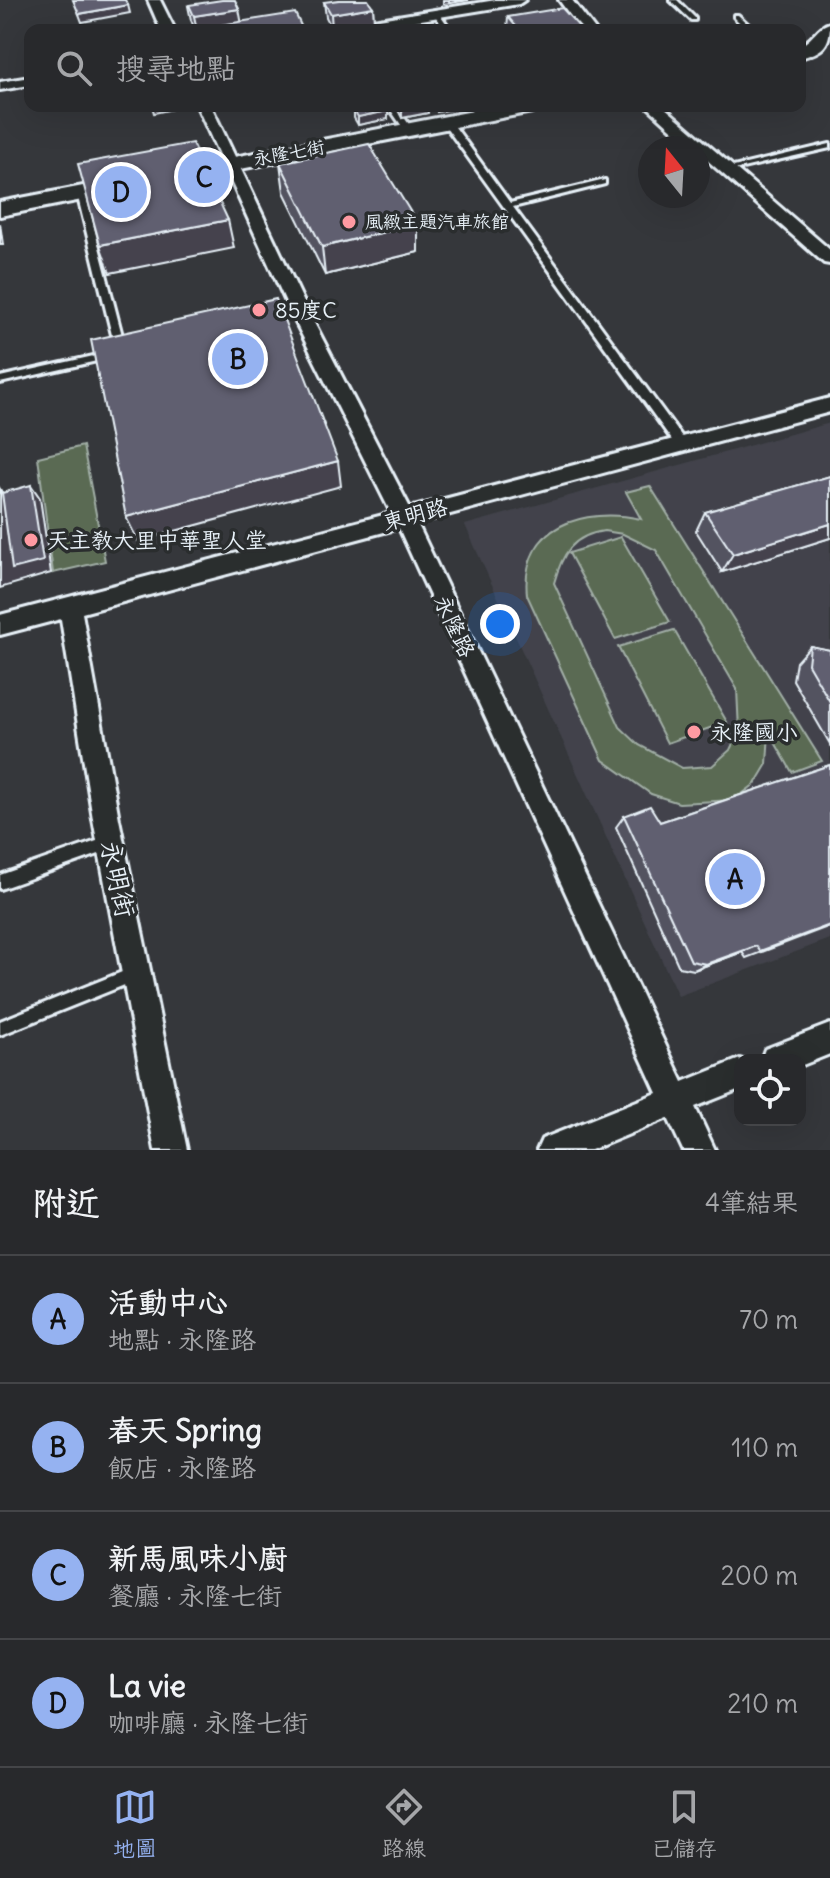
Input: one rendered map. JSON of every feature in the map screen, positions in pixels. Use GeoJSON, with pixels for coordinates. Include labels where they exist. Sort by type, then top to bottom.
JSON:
{"type":"FeatureCollection","features":[{"type":"Feature","properties":{"kind":"street"},"geometry":{"type":"LineString","coordinates":[[154,0],[165,24]]}},
{"type":"Feature","properties":{"kind":"street"},"geometry":{"type":"LineString","coordinates":[[374,24],[519,0]]}},
{"type":"Feature","properties":{"kind":"street"},"geometry":{"type":"LineString","coordinates":[[565,0],[583,24]]}},
{"type":"Feature","properties":{"kind":"street"},"geometry":{"type":"LineString","coordinates":[[806,50],[816,46],[829,34]]}},
{"type":"Feature","properties":{"kind":"street"},"geometry":{"type":"LineString","coordinates":[[0,86],[24,82]]}},
{"type":"Feature","properties":{"kind":"street","name":"永隆路"},"geometry":{"type":"LineString","coordinates":[[207,112],[299,311],[404,517],[699,1150]]}},
{"type":"Feature","properties":{"kind":"street","name":"永隆七街"},"geometry":{"type":"LineString","coordinates":[[0,209],[409,130],[447,122],[473,112]]}},
{"type":"Feature","properties":{"kind":"street"},"geometry":{"type":"LineString","coordinates":[[661,112],[830,259]]}},
{"type":"Feature","properties":{"kind":"street","name":"東明路"},"geometry":{"type":"LineString","coordinates":[[0,625],[830,405]]}},
{"type":"Feature","properties":{"kind":"street","name":"永明街"},"geometry":{"type":"LineString","coordinates":[[70,606],[111,843],[171,1150]]}},
{"type":"Feature","properties":{"kind":"street"},"geometry":{"type":"LineString","coordinates":[[791,1054],[830,1039]]}},
{"type":"Feature","properties":{"kind":"street"},"geometry":{"type":"LineString","coordinates":[[553,1150],[734,1076]]}},
{"type":"Feature","properties":{"kind":"lane"},"geometry":{"type":"LineString","coordinates":[[673,0],[693,19]]}},
{"type":"Feature","properties":{"kind":"lane"},"geometry":{"type":"LineString","coordinates":[[437,14],[444,24]]}},
{"type":"Feature","properties":{"kind":"lane"},"geometry":{"type":"LineString","coordinates":[[736,16],[745,24]]}},
{"type":"Feature","properties":{"kind":"lane"},"geometry":{"type":"LineString","coordinates":[[396,112],[409,130]]}},
{"type":"Feature","properties":{"kind":"lane"},"geometry":{"type":"LineString","coordinates":[[447,122],[681,444]]}},
{"type":"Feature","properties":{"kind":"lane"},"geometry":{"type":"LineString","coordinates":[[725,170],[830,146]]}},
{"type":"Feature","properties":{"kind":"lane"},"geometry":{"type":"LineString","coordinates":[[509,206],[602,182]]}},
{"type":"Feature","properties":{"kind":"lane"},"geometry":{"type":"LineString","coordinates":[[81,193],[121,353]]}},
{"type":"Feature","properties":{"kind":"lane"},"geometry":{"type":"LineString","coordinates":[[254,322],[299,311]]}},
{"type":"Feature","properties":{"kind":"lane"},"geometry":{"type":"LineString","coordinates":[[0,380],[136,350]]}},
{"type":"Feature","properties":{"kind":"lane"},"geometry":{"type":"LineString","coordinates":[[0,882],[111,843]]}},
{"type":"Feature","properties":{"kind":"lane"},"geometry":{"type":"LineString","coordinates":[[0,1028],[138,973]]}},
{"type":"Feature","properties":{"kind":"shaded area","name":"永隆國小"},"geometry":{"type":"Polygon","coordinates":[[[830,423],[830,939],[678,996],[465,525],[830,423]]]}},
{"type":"Feature","properties":{"kind":"green space"},"geometry":{"type":"Polygon","coordinates":[[[83,446],[105,561],[53,573],[38,457],[83,446]]]}},
{"type":"Feature","properties":{"kind":"green space"},"geometry":{"type":"Polygon","coordinates":[[[650,486],[822,761],[792,772],[769,732],[767,764],[755,784],[734,800],[679,803],[651,794],[603,760],[527,595],[528,571],[534,552],[545,537],[560,526],[598,516],[641,519],[626,492],[650,486]],[[604,531],[584,537],[565,555],[554,583],[620,727],[639,745],[682,768],[712,766],[730,750],[739,731],[737,689],[656,550],[623,534],[604,531]]]}},
{"type":"Feature","properties":{"kind":"green space"},"geometry":{"type":"Polygon","coordinates":[[[621,537],[670,622],[615,639],[569,553],[621,537]]]}},
{"type":"Feature","properties":{"kind":"green space"},"geometry":{"type":"Polygon","coordinates":[[[674,630],[727,722],[667,743],[618,647],[674,630]]]}},
{"type":"Feature","properties":{"kind":"building"},"geometry":{"type":"Polygon","coordinates":[[[73,0],[125,0],[128,5],[79,14],[73,0]]]}},
{"type":"Feature","properties":{"kind":"building"},"geometry":{"type":"Polygon","coordinates":[[[235,0],[239,9],[194,16],[189,5],[235,0]]]}},
{"type":"Feature","properties":{"kind":"building"},"geometry":{"type":"Polygon","coordinates":[[[368,0],[373,7],[331,14],[324,2],[368,0]]]}},
{"type":"Feature","properties":{"kind":"building"},"geometry":{"type":"Polygon","coordinates":[[[562,8],[577,24],[514,24],[508,17],[562,8]]]}},
{"type":"Feature","properties":{"kind":"building"},"geometry":{"type":"Polygon","coordinates":[[[295,13],[300,24],[227,24],[295,13]]]}},
{"type":"Feature","properties":{"kind":"building"},"geometry":{"type":"Polygon","coordinates":[[[355,112],[383,112],[358,117],[355,112]]]}},
{"type":"Feature","properties":{"kind":"building"},"geometry":{"type":"Polygon","coordinates":[[[192,143],[228,220],[100,245],[78,164],[192,143]]]}},
{"type":"Feature","properties":{"kind":"building"},"geometry":{"type":"Polygon","coordinates":[[[369,144],[418,224],[322,247],[280,163],[369,144]]]}},
{"type":"Feature","properties":{"kind":"building"},"geometry":{"type":"Polygon","coordinates":[[[276,299],[338,461],[126,517],[91,340],[276,299]]]}},
{"type":"Feature","properties":{"kind":"building"},"geometry":{"type":"Polygon","coordinates":[[[830,476],[830,524],[733,554],[705,512],[830,476]]]}},
{"type":"Feature","properties":{"kind":"building","name":"天主教大里中華聖人堂"},"geometry":{"type":"Polygon","coordinates":[[[31,485],[43,561],[12,569],[2,493],[31,485]]]}},
{"type":"Feature","properties":{"kind":"building"},"geometry":{"type":"Polygon","coordinates":[[[810,646],[830,650],[830,702],[808,664],[810,646]]]}},
{"type":"Feature","properties":{"kind":"building"},"geometry":{"type":"Polygon","coordinates":[[[830,765],[830,925],[760,951],[756,946],[706,964],[691,961],[624,816],[650,806],[660,822],[830,765]]]}},
{"type":"Feature","properties":{"kind":"place","name":"新馬風味小廚"},"geometry":{"type":"Point","coordinates":[204,177]}},
{"type":"Feature","properties":{"kind":"place","name":"La vie"},"geometry":{"type":"Point","coordinates":[121,192]}},
{"type":"Feature","properties":{"kind":"place","name":"風緻主題汽車旅館"},"geometry":{"type":"Point","coordinates":[349,222]}},
{"type":"Feature","properties":{"kind":"place","name":"85度C"},"geometry":{"type":"Point","coordinates":[259,310]}},
{"type":"Feature","properties":{"kind":"place","name":"春天 Spring"},"geometry":{"type":"Point","coordinates":[238,359]}},
{"type":"Feature","properties":{"kind":"place","name":"天主教大里中華聖人堂"},"geometry":{"type":"Point","coordinates":[31,540]}},
{"type":"Feature","properties":{"kind":"place","name":"永隆國小"},"geometry":{"type":"Point","coordinates":[694,732]}},
{"type":"Feature","properties":{"kind":"place","name":"活動中心"},"geometry":{"type":"Point","coordinates":[735,879]}}]}
